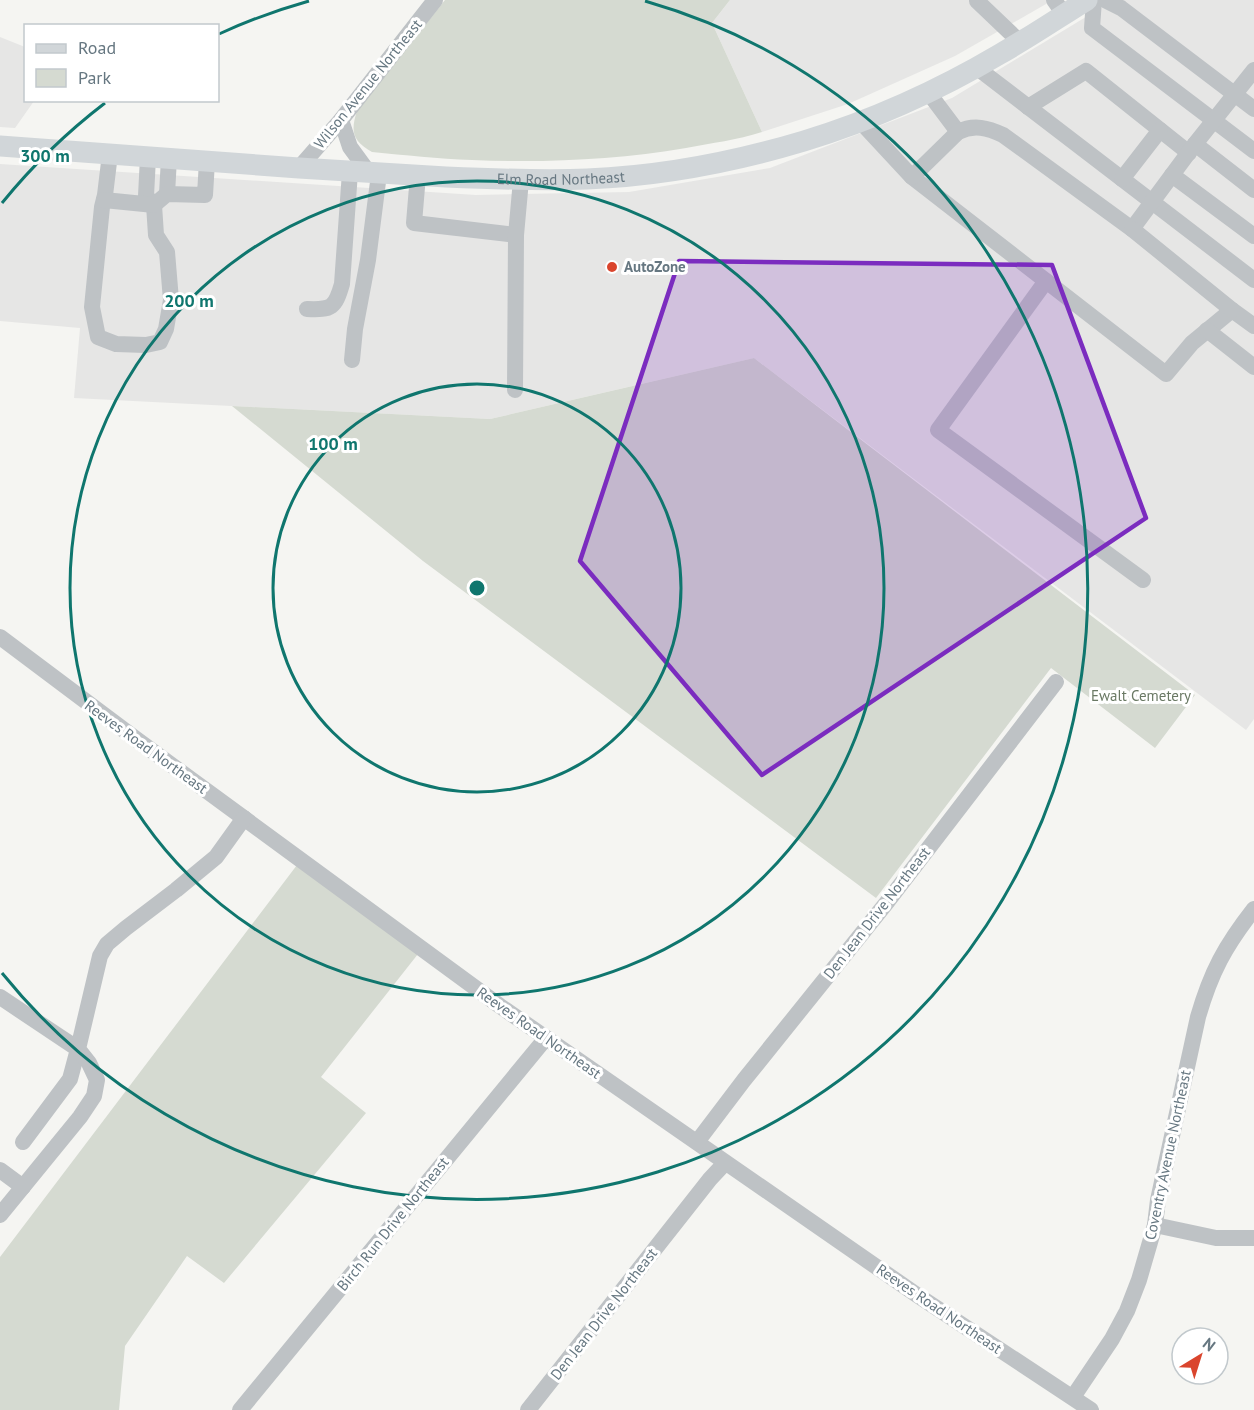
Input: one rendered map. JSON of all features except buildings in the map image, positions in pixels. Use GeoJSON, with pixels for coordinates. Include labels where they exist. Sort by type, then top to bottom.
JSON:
{"type":"FeatureCollection","features":[{"type":"Feature","properties":{"kind":"main road","name":"Elm Road Northeast"},"geometry":{"type":"LineString","coordinates":[[0,146],[418,176],[521,180],[632,176],[762,153],[805,141],[860,121],[928,92],[1020,42],[1059,7],[1087,0]]}},
{"type":"Feature","properties":{"kind":"street","name":"Wilson Avenue Northeast"},"geometry":{"type":"LineString","coordinates":[[299,168],[341,120],[435,0]]}},
{"type":"Feature","properties":{"kind":"street"},"geometry":{"type":"LineString","coordinates":[[1094,0],[1092,28],[1254,151]]}},
{"type":"Feature","properties":{"kind":"street"},"geometry":{"type":"LineString","coordinates":[[1105,0],[1121,8],[1254,109]]}},
{"type":"Feature","properties":{"kind":"street"},"geometry":{"type":"LineString","coordinates":[[978,1],[1020,42]]}},
{"type":"Feature","properties":{"kind":"street"},"geometry":{"type":"LineString","coordinates":[[976,67],[1254,280]]}},
{"type":"Feature","properties":{"kind":"street"},"geometry":{"type":"LineString","coordinates":[[1132,229],[1254,70]]}},
{"type":"Feature","properties":{"kind":"street"},"geometry":{"type":"LineString","coordinates":[[1028,107],[1086,71],[1160,130],[1254,190]]}},
{"type":"Feature","properties":{"kind":"street"},"geometry":{"type":"LineString","coordinates":[[928,92],[958,132]]}},
{"type":"Feature","properties":{"kind":"street"},"geometry":{"type":"LineString","coordinates":[[341,120],[350,147],[366,173],[368,260],[355,329],[352,360]]}},
{"type":"Feature","properties":{"kind":"street"},"geometry":{"type":"LineString","coordinates":[[860,121],[912,177],[1166,374],[1192,343],[1232,310]]}},
{"type":"Feature","properties":{"kind":"street"},"geometry":{"type":"LineString","coordinates":[[912,177],[958,132],[966,128],[980,127],[1003,135],[1132,229],[1254,326]]}},
{"type":"Feature","properties":{"kind":"street"},"geometry":{"type":"LineString","coordinates":[[1122,179],[1160,130]]}},
{"type":"Feature","properties":{"kind":"street"},"geometry":{"type":"LineString","coordinates":[[110,154],[92,307],[98,337],[116,344],[146,345],[160,342],[166,329],[171,300],[167,252],[156,235],[170,159]]}},
{"type":"Feature","properties":{"kind":"street"},"geometry":{"type":"LineString","coordinates":[[148,157],[146,196],[161,200]]}},
{"type":"Feature","properties":{"kind":"street"},"geometry":{"type":"LineString","coordinates":[[104,200],[161,200],[205,195],[207,161]]}},
{"type":"Feature","properties":{"kind":"street"},"geometry":{"type":"LineString","coordinates":[[308,309],[325,310],[334,304],[338,296],[366,173]]}},
{"type":"Feature","properties":{"kind":"street"},"geometry":{"type":"LineString","coordinates":[[1172,175],[1254,236]]}},
{"type":"Feature","properties":{"kind":"street"},"geometry":{"type":"LineString","coordinates":[[418,176],[414,223],[516,235]]}},
{"type":"Feature","properties":{"kind":"street"},"geometry":{"type":"LineString","coordinates":[[515,390],[516,235],[521,180]]}},
{"type":"Feature","properties":{"kind":"street"},"geometry":{"type":"LineString","coordinates":[[1046,281],[938,430],[1143,580]]}},
{"type":"Feature","properties":{"kind":"street"},"geometry":{"type":"LineString","coordinates":[[1207,330],[1254,367]]}},
{"type":"Feature","properties":{"kind":"street","name":"Reeves Road Northeast"},"geometry":{"type":"LineString","coordinates":[[0,637],[420,948],[546,1038],[925,1300],[1090,1410]]}},
{"type":"Feature","properties":{"kind":"street","name":"Den Jean Drive Northeast"},"geometry":{"type":"LineString","coordinates":[[697,1142],[888,901],[1056,682]]}},
{"type":"Feature","properties":{"kind":"street"},"geometry":{"type":"LineString","coordinates":[[23,1142],[70,1079],[100,956],[107,944],[216,857],[244,818]]}},
{"type":"Feature","properties":{"kind":"street","name":"Coventry Avenue Northeast"},"geometry":{"type":"LineString","coordinates":[[1073,1397],[1112,1339],[1127,1311],[1139,1280],[1155,1225],[1160,1188],[1206,989],[1228,944],[1254,909]]}},
{"type":"Feature","properties":{"kind":"street"},"geometry":{"type":"LineString","coordinates":[[0,997],[78,1049],[98,1080],[94,1096],[80,1117],[0,1215]]}},
{"type":"Feature","properties":{"kind":"street","name":"Birch Run Drive Northeast"},"geometry":{"type":"LineString","coordinates":[[240,1410],[546,1038]]}},
{"type":"Feature","properties":{"kind":"street","name":"Den Jean Drive Northeast"},"geometry":{"type":"LineString","coordinates":[[528,1410],[725,1163]]}},
{"type":"Feature","properties":{"kind":"street"},"geometry":{"type":"LineString","coordinates":[[0,1170],[23,1187]]}},
{"type":"Feature","properties":{"kind":"street"},"geometry":{"type":"LineString","coordinates":[[1155,1225],[1216,1238],[1254,1238]]}},
{"type":"Feature","properties":{"kind":"highlighted area"},"geometry":{"type":"Polygon","coordinates":[[[679,261],[1052,265],[1146,518],[762,775],[580,561],[679,261]]]}},
{"type":"Feature","properties":{"kind":"shaded area"},"geometry":{"type":"Polygon","coordinates":[[[730,0],[1053,0],[955,56],[848,104],[762,132],[712,23],[730,0]]]}},
{"type":"Feature","properties":{"kind":"shaded area"},"geometry":{"type":"Polygon","coordinates":[[[1114,0],[1254,0],[1254,719],[1246,730],[754,358],[490,419],[74,398],[80,328],[0,321],[0,164],[476,195],[629,192],[770,168],[952,98],[1114,0]]]}},
{"type":"Feature","properties":{"kind":"shaded area"},"geometry":{"type":"Polygon","coordinates":[[[0,37],[24,47],[24,102],[33,102],[15,128],[0,127],[0,37]]]}},
{"type":"Feature","properties":{"kind":"green space"},"geometry":{"type":"Polygon","coordinates":[[[445,0],[730,0],[712,23],[762,132],[660,152],[579,160],[472,160],[372,152],[357,140],[355,135],[354,125],[357,111],[445,0]]]}},
{"type":"Feature","properties":{"kind":"green space","name":"Ewalt Cemetery"},"geometry":{"type":"Polygon","coordinates":[[[754,358],[1195,695],[1155,748],[1051,668],[876,898],[423,561],[232,406],[490,419],[754,358]]]}},
{"type":"Feature","properties":{"kind":"green space"},"geometry":{"type":"Polygon","coordinates":[[[297,865],[418,954],[321,1077],[366,1113],[224,1283],[187,1256],[125,1346],[119,1410],[0,1410],[0,1257],[297,865]]]}},
{"type":"Feature","properties":{"kind":"place","name":"AutoZone"},"geometry":{"type":"Point","coordinates":[612,267]}}]}
